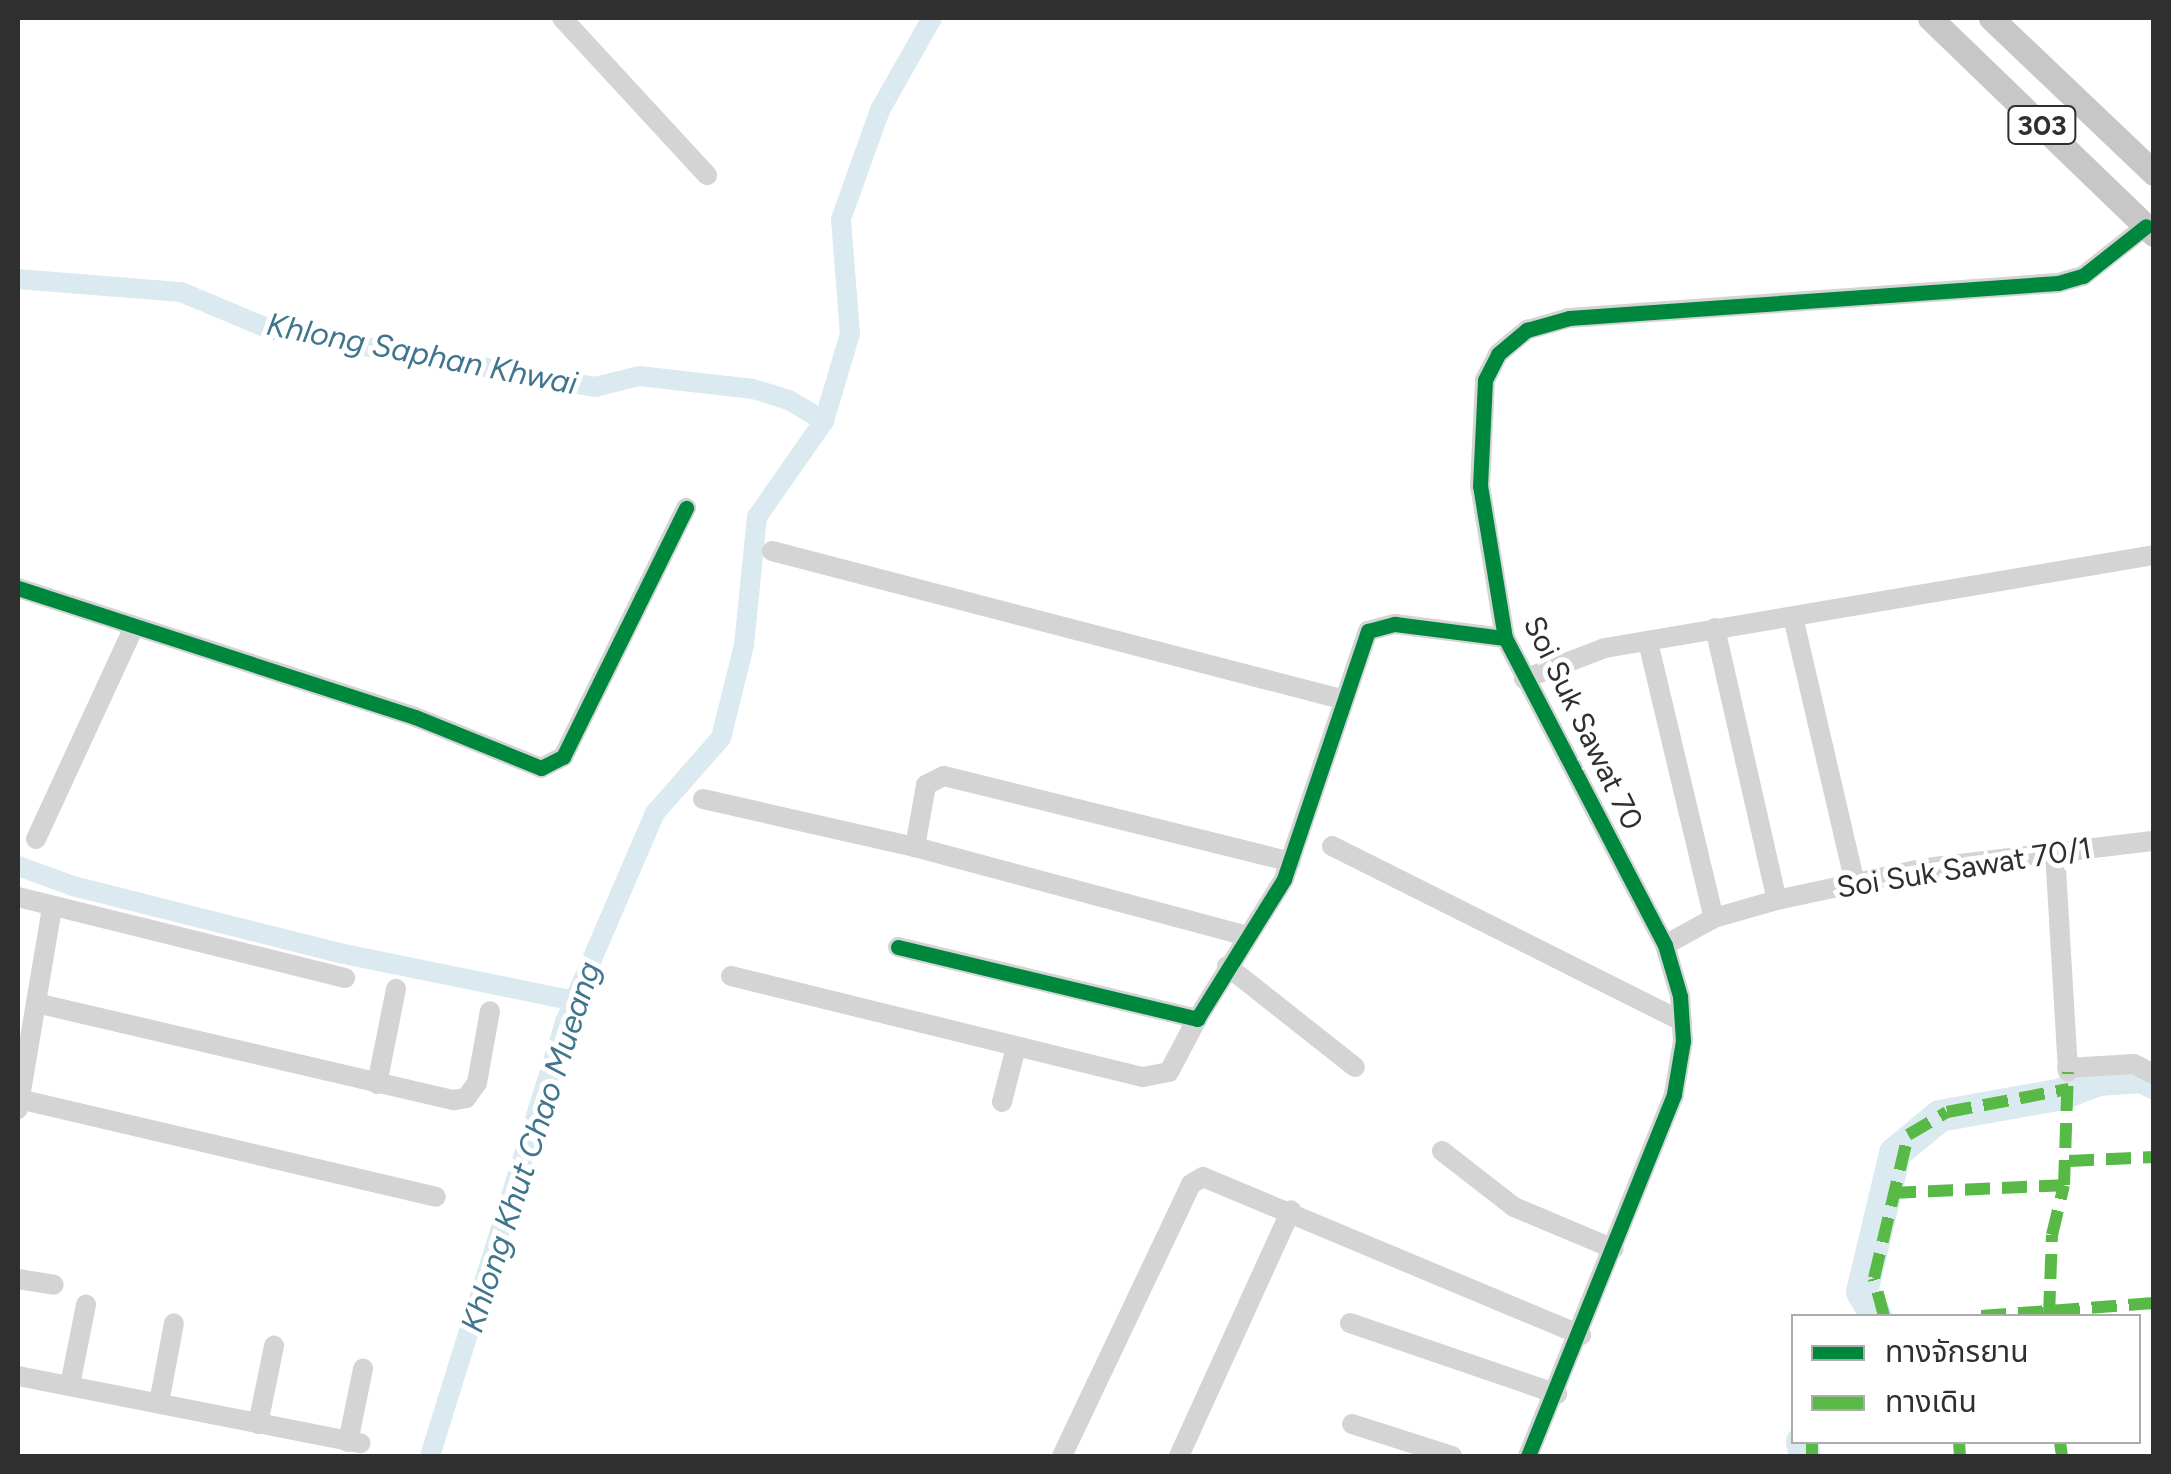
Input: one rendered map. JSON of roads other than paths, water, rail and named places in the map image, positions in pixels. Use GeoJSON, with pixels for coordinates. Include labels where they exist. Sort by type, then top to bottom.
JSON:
{"type":"FeatureCollection","features":[{"type":"Feature","properties":{"kind":"main road","name":"303"},"geometry":{"type":"LineString","coordinates":[[1930,18],[2150,230]]}},
{"type":"Feature","properties":{"kind":"main road","name":"303"},"geometry":{"type":"LineString","coordinates":[[1991,18],[2154,173]]}},
{"type":"Feature","properties":{"kind":"street"},"geometry":{"type":"LineString","coordinates":[[562,18],[707,175]]}},
{"type":"Feature","properties":{"kind":"street","name":"Soi Suk Sawat 70"},"geometry":{"type":"LineString","coordinates":[[1528,1456],[1581,1335],[1674,1094],[1682,1021],[1666,944],[1504,638],[1480,486],[1485,380],[1498,354],[1527,330],[1569,318],[2058,283],[2094,269],[2150,230]]}},
{"type":"Feature","properties":{"kind":"street"},"geometry":{"type":"LineString","coordinates":[[19,595],[416,717],[541,768],[562,757],[686,508]]}},
{"type":"Feature","properties":{"kind":"street"},"geometry":{"type":"LineString","coordinates":[[772,552],[1342,699]]}},
{"type":"Feature","properties":{"kind":"street"},"geometry":{"type":"LineString","coordinates":[[1524,679],[1605,648],[2154,555]]}},
{"type":"Feature","properties":{"kind":"street"},"geometry":{"type":"LineString","coordinates":[[1793,617],[1854,883]]}},
{"type":"Feature","properties":{"kind":"street"},"geometry":{"type":"LineString","coordinates":[[731,976],[1016,1047],[1158,1076],[1175,1064],[1197,1019],[1291,862],[1360,644],[1382,626],[1504,638]]}},
{"type":"Feature","properties":{"kind":"street"},"geometry":{"type":"LineString","coordinates":[[1715,628],[1777,900]]}},
{"type":"Feature","properties":{"kind":"street"},"geometry":{"type":"LineString","coordinates":[[36,838],[133,629]]}},
{"type":"Feature","properties":{"kind":"street"},"geometry":{"type":"LineString","coordinates":[[1648,642],[1714,918]]}},
{"type":"Feature","properties":{"kind":"street"},"geometry":{"type":"LineString","coordinates":[[916,847],[926,785],[944,776],[1291,862]]}},
{"type":"Feature","properties":{"kind":"street"},"geometry":{"type":"LineString","coordinates":[[703,799],[916,847],[1247,936]]}},
{"type":"Feature","properties":{"kind":"street","name":"Soi Suk Sawat 70/1"},"geometry":{"type":"LineString","coordinates":[[1666,944],[1714,918],[1854,883],[2154,841]]}},
{"type":"Feature","properties":{"kind":"street"},"geometry":{"type":"LineString","coordinates":[[1332,846],[1682,1021]]}},
{"type":"Feature","properties":{"kind":"street"},"geometry":{"type":"LineString","coordinates":[[2056,852],[2068,1070],[2134,1064],[2154,1074]]}},
{"type":"Feature","properties":{"kind":"street"},"geometry":{"type":"LineString","coordinates":[[18,896],[345,978]]}},
{"type":"Feature","properties":{"kind":"street"},"geometry":{"type":"LineString","coordinates":[[52,906],[18,1104],[436,1198]]}},
{"type":"Feature","properties":{"kind":"street"},"geometry":{"type":"LineString","coordinates":[[898,947],[1197,1019]]}},
{"type":"Feature","properties":{"kind":"street"},"geometry":{"type":"LineString","coordinates":[[1228,966],[1355,1067]]}},
{"type":"Feature","properties":{"kind":"street"},"geometry":{"type":"LineString","coordinates":[[377,1084],[396,989]]}},
{"type":"Feature","properties":{"kind":"street"},"geometry":{"type":"LineString","coordinates":[[36,1002],[377,1084],[466,1098],[477,1084],[490,1011]]}},
{"type":"Feature","properties":{"kind":"street"},"geometry":{"type":"LineString","coordinates":[[1002,1102],[1016,1047]]}},
{"type":"Feature","properties":{"kind":"street"},"geometry":{"type":"LineString","coordinates":[[1442,1150],[1514,1207],[1614,1249]]}},
{"type":"Feature","properties":{"kind":"street"},"geometry":{"type":"LineString","coordinates":[[1062,1456],[1191,1184],[1214,1176],[1581,1335]]}},
{"type":"Feature","properties":{"kind":"street"},"geometry":{"type":"LineString","coordinates":[[1179,1456],[1292,1210]]}},
{"type":"Feature","properties":{"kind":"street"},"geometry":{"type":"LineString","coordinates":[[18,1278],[54,1286]]}},
{"type":"Feature","properties":{"kind":"street"},"geometry":{"type":"LineString","coordinates":[[70,1385],[86,1305]]}},
{"type":"Feature","properties":{"kind":"street"},"geometry":{"type":"LineString","coordinates":[[159,1404],[174,1323]]}},
{"type":"Feature","properties":{"kind":"street"},"geometry":{"type":"LineString","coordinates":[[1350,1323],[1557,1394]]}},
{"type":"Feature","properties":{"kind":"street"},"geometry":{"type":"LineString","coordinates":[[258,1424],[274,1346]]}},
{"type":"Feature","properties":{"kind":"street"},"geometry":{"type":"LineString","coordinates":[[18,1376],[354,1443],[363,1368]]}},
{"type":"Feature","properties":{"kind":"street"},"geometry":{"type":"LineString","coordinates":[[1352,1424],[1452,1456]]}},
{"type":"Feature","properties":{"kind":"waterway","name":"Khlong Khut Chao Mueang"},"geometry":{"type":"LineString","coordinates":[[430,1456],[565,1022],[655,813],[721,738],[744,645],[757,517],[824,421],[850,334],[841,219],[880,110],[932,18]]}},
{"type":"Feature","properties":{"kind":"waterway","name":"Khlong Saphan Khwai"},"geometry":{"type":"LineString","coordinates":[[18,279],[181,292],[272,330],[595,387],[639,376],[753,389],[789,400],[824,421]]}},
{"type":"Feature","properties":{"kind":"waterway"},"geometry":{"type":"LineString","coordinates":[[18,866],[73,886],[344,954],[574,1001]]}},
{"type":"Feature","properties":{"kind":"waterway"},"geometry":{"type":"LineString","coordinates":[[1875,1314],[1862,1292],[1895,1153],[1940,1116],[2062,1094],[2099,1080],[2141,1077],[2154,1083]]}},
{"type":"Feature","properties":{"kind":"waterway"},"geometry":{"type":"LineString","coordinates":[[1802,1444],[1805,1456]]}}]}
